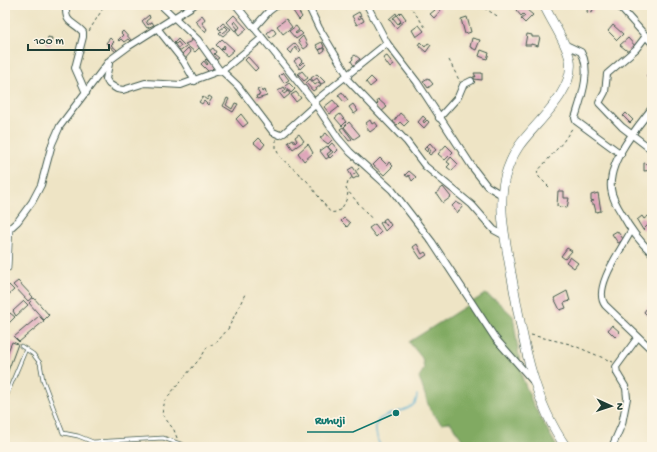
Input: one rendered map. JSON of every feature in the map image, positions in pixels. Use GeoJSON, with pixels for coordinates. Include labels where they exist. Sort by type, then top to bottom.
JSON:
{"type":"FeatureCollection","features":[{"type":"Feature","properties":{"kind":"main road"},"geometry":{"type":"LineString","coordinates":[[544,5],[564,44],[570,60],[569,73],[556,101],[519,146],[510,164],[502,195],[505,236],[522,333],[535,383],[551,423],[566,447]]}},
{"type":"Feature","properties":{"kind":"street"},"geometry":{"type":"LineString","coordinates":[[66,5],[66,12],[70,23],[80,29],[83,37],[75,68],[86,92]]}},
{"type":"Feature","properties":{"kind":"street"},"geometry":{"type":"LineString","coordinates":[[161,5],[201,43],[221,71],[238,86],[268,126],[276,134],[284,133],[314,104],[387,43]]}},
{"type":"Feature","properties":{"kind":"street"},"geometry":{"type":"LineString","coordinates":[[5,233],[11,228],[32,202],[41,185],[52,144],[60,126],[110,60],[129,46],[194,5]]}},
{"type":"Feature","properties":{"kind":"street"},"geometry":{"type":"LineString","coordinates":[[236,5],[314,104],[338,138],[350,152],[392,190],[432,242],[495,338],[535,383]]}},
{"type":"Feature","properties":{"kind":"street"},"geometry":{"type":"LineString","coordinates":[[254,28],[269,11],[277,5]]}},
{"type":"Feature","properties":{"kind":"street"},"geometry":{"type":"LineString","coordinates":[[308,5],[319,28],[347,77],[407,142],[425,166],[472,205],[494,230],[505,236]]}},
{"type":"Feature","properties":{"kind":"street"},"geometry":{"type":"LineString","coordinates":[[368,5],[387,43],[415,79],[485,185],[502,195]]}},
{"type":"Feature","properties":{"kind":"street"},"geometry":{"type":"LineString","coordinates":[[619,5],[652,43]]}},
{"type":"Feature","properties":{"kind":"street"},"geometry":{"type":"LineString","coordinates":[[157,28],[184,62],[195,81]]}},
{"type":"Feature","properties":{"kind":"street"},"geometry":{"type":"LineString","coordinates":[[646,36],[636,49],[607,74],[605,92],[599,102],[614,119],[652,150]]}},
{"type":"Feature","properties":{"kind":"street"},"geometry":{"type":"LineString","coordinates":[[110,60],[106,79],[109,84],[117,90],[129,89],[143,83],[175,85],[195,81],[221,71],[262,38]]}},
{"type":"Feature","properties":{"kind":"street"},"geometry":{"type":"LineString","coordinates":[[564,44],[581,52],[585,64],[583,95],[575,118],[576,121],[620,154]]}},
{"type":"Feature","properties":{"kind":"street"},"geometry":{"type":"LineString","coordinates":[[440,118],[460,94],[463,85],[471,81]]}},
{"type":"Feature","properties":{"kind":"street"},"geometry":{"type":"LineString","coordinates":[[652,108],[620,154],[613,170],[611,189],[614,202],[631,231],[652,253]]}},
{"type":"Feature","properties":{"kind":"street"},"geometry":{"type":"LineString","coordinates":[[631,231],[610,268],[601,296],[605,305],[652,350]]}},
{"type":"Feature","properties":{"kind":"street"},"geometry":{"type":"LineString","coordinates":[[612,447],[622,424],[627,398],[625,384],[616,370],[618,364],[638,337]]}},
{"type":"Feature","properties":{"kind":"lane"},"geometry":{"type":"LineString","coordinates":[[8,269],[11,228]]}},
{"type":"Feature","properties":{"kind":"lane"},"geometry":{"type":"LineString","coordinates":[[21,346],[33,354],[40,363],[43,380],[63,432],[93,442],[163,438],[189,447]]}},
{"type":"Feature","properties":{"kind":"lane"},"geometry":{"type":"LineString","coordinates":[[5,400],[26,350]]}},
{"type":"Feature","properties":{"kind":"path"},"geometry":{"type":"LineString","coordinates":[[83,37],[97,21],[105,5]]}},
{"type":"Feature","properties":{"kind":"path"},"geometry":{"type":"LineString","coordinates":[[409,5],[425,27]]}},
{"type":"Feature","properties":{"kind":"path"},"geometry":{"type":"LineString","coordinates":[[479,5],[499,17]]}},
{"type":"Feature","properties":{"kind":"path"},"geometry":{"type":"LineString","coordinates":[[448,60],[456,77],[463,85]]}},
{"type":"Feature","properties":{"kind":"path"},"geometry":{"type":"LineString","coordinates":[[549,187],[539,177],[537,172],[563,142],[576,121]]}},
{"type":"Feature","properties":{"kind":"path"},"geometry":{"type":"LineString","coordinates":[[276,134],[275,146],[277,153],[307,181],[330,212],[340,210],[346,201],[348,192],[346,189],[348,182],[364,164]]}},
{"type":"Feature","properties":{"kind":"path"},"geometry":{"type":"LineString","coordinates":[[348,192],[372,219]]}},
{"type":"Feature","properties":{"kind":"path"},"geometry":{"type":"LineString","coordinates":[[178,442],[174,430],[162,414],[165,400],[202,356],[207,347],[217,342],[228,329],[246,292]]}},
{"type":"Feature","properties":{"kind":"path"},"geometry":{"type":"LineString","coordinates":[[522,333],[570,344],[618,364]]}},
{"type":"Feature","properties":{"kind":"green space"},"geometry":{"type":"Polygon","coordinates":[[[485,294],[497,301],[513,316],[522,377],[532,402],[557,447],[475,447],[464,442],[450,422],[441,423],[430,410],[419,377],[424,369],[422,358],[409,342],[485,294]]]}},
{"type":"Feature","properties":{"kind":"building"},"geometry":{"type":"Polygon","coordinates":[[[430,5],[437,5],[441,10],[434,18],[430,14],[435,10],[430,5]]]}},
{"type":"Feature","properties":{"kind":"building"},"geometry":{"type":"Polygon","coordinates":[[[521,5],[533,15],[525,23],[521,19],[525,16],[523,14],[521,16],[516,10],[521,5]]]}},
{"type":"Feature","properties":{"kind":"building"},"geometry":{"type":"Polygon","coordinates":[[[588,5],[594,5],[592,13],[587,12],[588,5]]]}},
{"type":"Feature","properties":{"kind":"building"},"geometry":{"type":"Polygon","coordinates":[[[296,8],[302,17],[299,20],[293,11],[296,8]]]}},
{"type":"Feature","properties":{"kind":"building"},"geometry":{"type":"Polygon","coordinates":[[[359,12],[361,16],[358,17],[359,19],[362,17],[364,21],[357,25],[352,16],[359,12]]]}},
{"type":"Feature","properties":{"kind":"building"},"geometry":{"type":"Polygon","coordinates":[[[401,12],[406,19],[396,28],[389,19],[396,13],[397,15],[393,18],[398,24],[401,21],[397,16],[401,12]]]}},
{"type":"Feature","properties":{"kind":"building"},"geometry":{"type":"Polygon","coordinates":[[[149,15],[150,18],[146,21],[148,25],[152,22],[154,25],[147,28],[142,21],[149,15]]]}},
{"type":"Feature","properties":{"kind":"building"},"geometry":{"type":"Polygon","coordinates":[[[202,15],[205,19],[202,23],[207,29],[205,32],[195,21],[202,15]]]}},
{"type":"Feature","properties":{"kind":"building"},"geometry":{"type":"Polygon","coordinates":[[[234,15],[247,29],[239,36],[236,32],[240,27],[235,21],[233,23],[238,29],[235,31],[227,22],[234,15]]]}},
{"type":"Feature","properties":{"kind":"building"},"geometry":{"type":"Polygon","coordinates":[[[467,17],[471,32],[465,34],[461,19],[467,17]]]}},
{"type":"Feature","properties":{"kind":"building"},"geometry":{"type":"Polygon","coordinates":[[[286,19],[292,27],[283,34],[277,26],[286,19]]]}},
{"type":"Feature","properties":{"kind":"building"},"geometry":{"type":"Polygon","coordinates":[[[223,23],[231,29],[223,36],[219,33],[221,31],[223,33],[228,29],[225,26],[220,30],[218,28],[223,23]]]}},
{"type":"Feature","properties":{"kind":"building"},"geometry":{"type":"Polygon","coordinates":[[[419,25],[424,31],[416,37],[412,30],[419,25]]]}},
{"type":"Feature","properties":{"kind":"building"},"geometry":{"type":"Polygon","coordinates":[[[613,25],[623,34],[617,40],[608,31],[613,25]]]}},
{"type":"Feature","properties":{"kind":"building"},"geometry":{"type":"Polygon","coordinates":[[[296,26],[299,30],[295,33],[296,34],[300,31],[303,34],[296,39],[289,31],[296,26]]]}},
{"type":"Feature","properties":{"kind":"building"},"geometry":{"type":"Polygon","coordinates":[[[273,28],[276,33],[270,38],[267,33],[273,28]]]}},
{"type":"Feature","properties":{"kind":"building"},"geometry":{"type":"Polygon","coordinates":[[[123,31],[132,41],[131,42],[128,39],[124,42],[121,39],[119,41],[118,40],[123,35],[121,33],[123,31]]]}},
{"type":"Feature","properties":{"kind":"building"},"geometry":{"type":"Polygon","coordinates":[[[527,34],[532,35],[532,37],[540,37],[538,46],[531,44],[525,45],[527,34]]]}},
{"type":"Feature","properties":{"kind":"building"},"geometry":{"type":"Polygon","coordinates":[[[303,36],[308,46],[304,49],[298,41],[303,36]]]}},
{"type":"Feature","properties":{"kind":"building"},"geometry":{"type":"Polygon","coordinates":[[[48,37],[52,38],[50,46],[46,45],[48,37]]]}},
{"type":"Feature","properties":{"kind":"building"},"geometry":{"type":"Polygon","coordinates":[[[193,37],[203,50],[202,51],[199,48],[195,52],[185,44],[192,41],[191,39],[193,37]]]}},
{"type":"Feature","properties":{"kind":"building"},"geometry":{"type":"Polygon","coordinates":[[[110,38],[114,42],[111,45],[117,50],[116,52],[106,43],[110,38]]]}},
{"type":"Feature","properties":{"kind":"building"},"geometry":{"type":"Polygon","coordinates":[[[472,38],[480,40],[476,50],[470,47],[472,38]]]}},
{"type":"Feature","properties":{"kind":"building"},"geometry":{"type":"Polygon","coordinates":[[[628,38],[636,47],[630,53],[620,45],[628,38]]]}},
{"type":"Feature","properties":{"kind":"building"},"geometry":{"type":"Polygon","coordinates":[[[178,39],[186,47],[178,53],[175,50],[181,46],[178,42],[176,44],[174,43],[178,39]]]}},
{"type":"Feature","properties":{"kind":"building"},"geometry":{"type":"Polygon","coordinates":[[[222,39],[234,50],[227,56],[221,51],[225,47],[224,45],[221,50],[216,45],[222,39]]]}},
{"type":"Feature","properties":{"kind":"building"},"geometry":{"type":"Polygon","coordinates":[[[322,42],[324,47],[319,50],[316,45],[322,42]]]}},
{"type":"Feature","properties":{"kind":"building"},"geometry":{"type":"Polygon","coordinates":[[[420,42],[425,47],[428,43],[431,45],[426,52],[418,45],[420,42]]]}},
{"type":"Feature","properties":{"kind":"building"},"geometry":{"type":"Polygon","coordinates":[[[295,43],[301,50],[299,52],[295,47],[291,54],[287,50],[295,43]]]}},
{"type":"Feature","properties":{"kind":"building"},"geometry":{"type":"Polygon","coordinates":[[[188,48],[191,52],[185,59],[181,55],[188,48]]]}},
{"type":"Feature","properties":{"kind":"building"},"geometry":{"type":"Polygon","coordinates":[[[213,48],[216,52],[214,54],[219,58],[216,60],[208,52],[213,48]]]}},
{"type":"Feature","properties":{"kind":"building"},"geometry":{"type":"Polygon","coordinates":[[[324,48],[325,50],[321,53],[319,50],[324,48]]]}},
{"type":"Feature","properties":{"kind":"building"},"geometry":{"type":"Polygon","coordinates":[[[481,50],[489,53],[487,59],[479,56],[481,50]]]}},
{"type":"Feature","properties":{"kind":"building"},"geometry":{"type":"Polygon","coordinates":[[[355,55],[360,59],[356,62],[356,69],[351,61],[353,59],[352,57],[355,55]]]}},
{"type":"Feature","properties":{"kind":"building"},"geometry":{"type":"Polygon","coordinates":[[[387,56],[394,65],[390,68],[383,58],[387,56]]]}},
{"type":"Feature","properties":{"kind":"building"},"geometry":{"type":"Polygon","coordinates":[[[248,57],[258,68],[255,71],[245,60],[248,57]]]}},
{"type":"Feature","properties":{"kind":"building"},"geometry":{"type":"Polygon","coordinates":[[[299,57],[302,61],[299,64],[300,65],[303,62],[305,64],[300,69],[294,61],[299,57]]]}},
{"type":"Feature","properties":{"kind":"building"},"geometry":{"type":"Polygon","coordinates":[[[206,59],[214,67],[209,72],[201,64],[204,61],[207,65],[208,64],[205,60],[206,59]]]}},
{"type":"Feature","properties":{"kind":"building"},"geometry":{"type":"Polygon","coordinates":[[[652,70],[652,83],[646,76],[652,70]]]}},
{"type":"Feature","properties":{"kind":"building"},"geometry":{"type":"Polygon","coordinates":[[[302,71],[308,78],[304,81],[298,74],[302,71]]]}},
{"type":"Feature","properties":{"kind":"building"},"geometry":{"type":"Polygon","coordinates":[[[283,72],[289,80],[284,83],[279,76],[283,72]]]}},
{"type":"Feature","properties":{"kind":"building"},"geometry":{"type":"Polygon","coordinates":[[[474,73],[482,73],[482,80],[474,79],[474,76],[476,77],[474,73]]]}},
{"type":"Feature","properties":{"kind":"building"},"geometry":{"type":"Polygon","coordinates":[[[317,74],[325,82],[321,84],[317,78],[313,81],[311,78],[317,74]]]}},
{"type":"Feature","properties":{"kind":"building"},"geometry":{"type":"Polygon","coordinates":[[[371,77],[376,82],[370,87],[366,82],[371,77]]]}},
{"type":"Feature","properties":{"kind":"building"},"geometry":{"type":"Polygon","coordinates":[[[428,78],[433,84],[428,88],[423,81],[428,78]]]}},
{"type":"Feature","properties":{"kind":"building"},"geometry":{"type":"Polygon","coordinates":[[[310,79],[315,85],[319,82],[321,85],[313,91],[306,83],[310,79]]]}},
{"type":"Feature","properties":{"kind":"building"},"geometry":{"type":"Polygon","coordinates":[[[289,83],[295,89],[291,93],[285,86],[289,83]]]}},
{"type":"Feature","properties":{"kind":"building"},"geometry":{"type":"Polygon","coordinates":[[[284,87],[286,90],[283,92],[284,94],[288,91],[290,94],[284,99],[278,91],[284,87]]]}},
{"type":"Feature","properties":{"kind":"building"},"geometry":{"type":"Polygon","coordinates":[[[261,88],[262,92],[265,90],[267,96],[257,99],[256,96],[260,95],[257,90],[261,88]]]}},
{"type":"Feature","properties":{"kind":"building"},"geometry":{"type":"Polygon","coordinates":[[[296,92],[301,98],[296,102],[291,95],[296,92]]]}},
{"type":"Feature","properties":{"kind":"building"},"geometry":{"type":"Polygon","coordinates":[[[342,92],[348,100],[344,102],[338,95],[342,92]]]}},
{"type":"Feature","properties":{"kind":"building"},"geometry":{"type":"Polygon","coordinates":[[[209,96],[212,98],[208,105],[204,101],[202,104],[199,102],[203,97],[207,100],[209,96]]]}},
{"type":"Feature","properties":{"kind":"building"},"geometry":{"type":"Polygon","coordinates":[[[227,98],[229,99],[226,105],[232,109],[235,103],[238,104],[233,112],[223,106],[227,98]]]}},
{"type":"Feature","properties":{"kind":"building"},"geometry":{"type":"Polygon","coordinates":[[[378,99],[387,107],[381,112],[375,106],[378,103],[378,99]]]}},
{"type":"Feature","properties":{"kind":"building"},"geometry":{"type":"Polygon","coordinates":[[[333,100],[339,107],[330,114],[324,107],[333,100]]]}},
{"type":"Feature","properties":{"kind":"building"},"geometry":{"type":"Polygon","coordinates":[[[353,104],[358,111],[354,114],[349,107],[353,104]]]}},
{"type":"Feature","properties":{"kind":"building"},"geometry":{"type":"Polygon","coordinates":[[[400,113],[409,121],[404,126],[400,122],[397,125],[393,122],[400,113]]]}},
{"type":"Feature","properties":{"kind":"building"},"geometry":{"type":"Polygon","coordinates":[[[626,113],[633,120],[630,123],[623,116],[626,113]]]}},
{"type":"Feature","properties":{"kind":"building"},"geometry":{"type":"Polygon","coordinates":[[[241,114],[248,123],[243,127],[236,119],[241,114]]]}},
{"type":"Feature","properties":{"kind":"building"},"geometry":{"type":"Polygon","coordinates":[[[340,114],[346,122],[342,126],[335,118],[340,114]]]}},
{"type":"Feature","properties":{"kind":"building"},"geometry":{"type":"Polygon","coordinates":[[[423,116],[426,119],[423,121],[424,123],[427,120],[429,122],[424,128],[418,122],[423,116]]]}},
{"type":"Feature","properties":{"kind":"building"},"geometry":{"type":"Polygon","coordinates":[[[370,120],[372,124],[375,122],[378,126],[370,132],[366,127],[366,123],[370,120]]]}},
{"type":"Feature","properties":{"kind":"building"},"geometry":{"type":"Polygon","coordinates":[[[349,122],[360,135],[354,139],[344,127],[349,122]]]}},
{"type":"Feature","properties":{"kind":"building"},"geometry":{"type":"Polygon","coordinates":[[[343,127],[352,139],[349,141],[340,129],[343,127]]]}},
{"type":"Feature","properties":{"kind":"building"},"geometry":{"type":"Polygon","coordinates":[[[326,133],[332,140],[328,144],[320,138],[326,133]]]}},
{"type":"Feature","properties":{"kind":"building"},"geometry":{"type":"Polygon","coordinates":[[[299,134],[304,141],[293,149],[288,142],[293,139],[295,143],[297,141],[295,137],[299,134]]]}},
{"type":"Feature","properties":{"kind":"building"},"geometry":{"type":"Polygon","coordinates":[[[259,138],[265,144],[261,149],[254,143],[259,138]]]}},
{"type":"Feature","properties":{"kind":"building"},"geometry":{"type":"Polygon","coordinates":[[[332,143],[338,150],[330,158],[328,156],[333,152],[328,147],[332,143]]]}},
{"type":"Feature","properties":{"kind":"building"},"geometry":{"type":"Polygon","coordinates":[[[430,143],[436,150],[430,155],[428,153],[431,151],[428,147],[427,152],[424,149],[430,143]]]}},
{"type":"Feature","properties":{"kind":"building"},"geometry":{"type":"Polygon","coordinates":[[[308,144],[313,153],[304,161],[298,153],[308,144]]]}},
{"type":"Feature","properties":{"kind":"building"},"geometry":{"type":"Polygon","coordinates":[[[446,145],[453,152],[445,160],[438,154],[446,145]]]}},
{"type":"Feature","properties":{"kind":"building"},"geometry":{"type":"Polygon","coordinates":[[[327,146],[331,151],[327,154],[329,157],[326,159],[320,151],[327,146]]]}},
{"type":"Feature","properties":{"kind":"building"},"geometry":{"type":"Polygon","coordinates":[[[451,157],[458,164],[452,171],[447,167],[450,164],[447,162],[451,157]]]}},
{"type":"Feature","properties":{"kind":"building"},"geometry":{"type":"Polygon","coordinates":[[[380,158],[387,165],[389,162],[393,166],[384,175],[373,165],[380,158]]]}},
{"type":"Feature","properties":{"kind":"building"},"geometry":{"type":"Polygon","coordinates":[[[644,163],[652,165],[652,170],[644,171],[644,163]]]}},
{"type":"Feature","properties":{"kind":"building"},"geometry":{"type":"Polygon","coordinates":[[[353,167],[359,176],[353,179],[348,170],[353,167]]]}},
{"type":"Feature","properties":{"kind":"building"},"geometry":{"type":"Polygon","coordinates":[[[409,171],[416,177],[412,181],[409,175],[408,177],[405,175],[409,171]]]}},
{"type":"Feature","properties":{"kind":"building"},"geometry":{"type":"Polygon","coordinates":[[[443,187],[451,197],[443,203],[436,193],[443,187]]]}},
{"type":"Feature","properties":{"kind":"building"},"geometry":{"type":"Polygon","coordinates":[[[558,191],[564,191],[564,198],[569,198],[567,208],[557,206],[558,191]]]}},
{"type":"Feature","properties":{"kind":"building"},"geometry":{"type":"Polygon","coordinates":[[[598,193],[601,211],[596,212],[594,204],[592,204],[591,201],[594,201],[591,200],[591,195],[598,193]]]}},
{"type":"Feature","properties":{"kind":"building"},"geometry":{"type":"Polygon","coordinates":[[[456,202],[463,206],[457,213],[452,206],[456,202]]]}},
{"type":"Feature","properties":{"kind":"building"},"geometry":{"type":"Polygon","coordinates":[[[642,216],[644,219],[648,216],[652,221],[643,230],[637,220],[642,216]]]}},
{"type":"Feature","properties":{"kind":"building"},"geometry":{"type":"Polygon","coordinates":[[[344,218],[350,223],[347,227],[341,221],[344,218]]]}},
{"type":"Feature","properties":{"kind":"building"},"geometry":{"type":"Polygon","coordinates":[[[386,218],[391,225],[385,231],[380,223],[383,221],[387,226],[383,220],[386,218]]]}},
{"type":"Feature","properties":{"kind":"building"},"geometry":{"type":"Polygon","coordinates":[[[375,224],[381,232],[376,237],[369,228],[375,224]]]}},
{"type":"Feature","properties":{"kind":"building"},"geometry":{"type":"Polygon","coordinates":[[[617,231],[624,240],[618,243],[612,234],[617,231]]]}},
{"type":"Feature","properties":{"kind":"building"},"geometry":{"type":"Polygon","coordinates":[[[417,244],[422,254],[425,252],[427,255],[421,259],[413,247],[417,244]]]}},
{"type":"Feature","properties":{"kind":"building"},"geometry":{"type":"Polygon","coordinates":[[[567,248],[572,251],[565,259],[561,256],[567,248]]]}},
{"type":"Feature","properties":{"kind":"building"},"geometry":{"type":"Polygon","coordinates":[[[570,257],[578,263],[574,268],[566,262],[570,257]]]}},
{"type":"Feature","properties":{"kind":"building"},"geometry":{"type":"Polygon","coordinates":[[[18,281],[33,297],[28,301],[13,285],[18,281]]]}},
{"type":"Feature","properties":{"kind":"building"},"geometry":{"type":"Polygon","coordinates":[[[9,285],[14,290],[5,298],[5,289],[9,285]]]}},
{"type":"Feature","properties":{"kind":"building"},"geometry":{"type":"Polygon","coordinates":[[[567,291],[570,301],[564,303],[566,308],[560,310],[554,298],[567,291]]]}},
{"type":"Feature","properties":{"kind":"building"},"geometry":{"type":"Polygon","coordinates":[[[34,298],[49,315],[44,320],[29,303],[34,298]]]}},
{"type":"Feature","properties":{"kind":"building"},"geometry":{"type":"Polygon","coordinates":[[[24,301],[28,305],[16,316],[13,311],[24,301]]]}},
{"type":"Feature","properties":{"kind":"building"},"geometry":{"type":"Polygon","coordinates":[[[649,305],[652,307],[652,317],[649,317],[644,312],[649,305]]]}},
{"type":"Feature","properties":{"kind":"building"},"geometry":{"type":"Polygon","coordinates":[[[10,313],[15,317],[5,327],[5,318],[10,313]]]}},
{"type":"Feature","properties":{"kind":"building"},"geometry":{"type":"Polygon","coordinates":[[[39,316],[44,321],[19,342],[14,337],[39,316]]]}},
{"type":"Feature","properties":{"kind":"building"},"geometry":{"type":"Polygon","coordinates":[[[612,325],[620,332],[615,337],[608,330],[612,325]]]}},
{"type":"Feature","properties":{"kind":"building"},"geometry":{"type":"Polygon","coordinates":[[[12,342],[18,344],[5,379],[5,358],[12,342]]]}},
{"type":"Feature","properties":{"kind":"waterway"},"geometry":{"type":"LineString","coordinates":[[381,447],[376,432],[376,425],[379,420],[390,414],[410,407],[415,403],[417,395]]}},
{"type":"Feature","properties":{"kind":"place","name":"Ruhuji"},"geometry":{"type":"Point","coordinates":[396,413]}}]}
